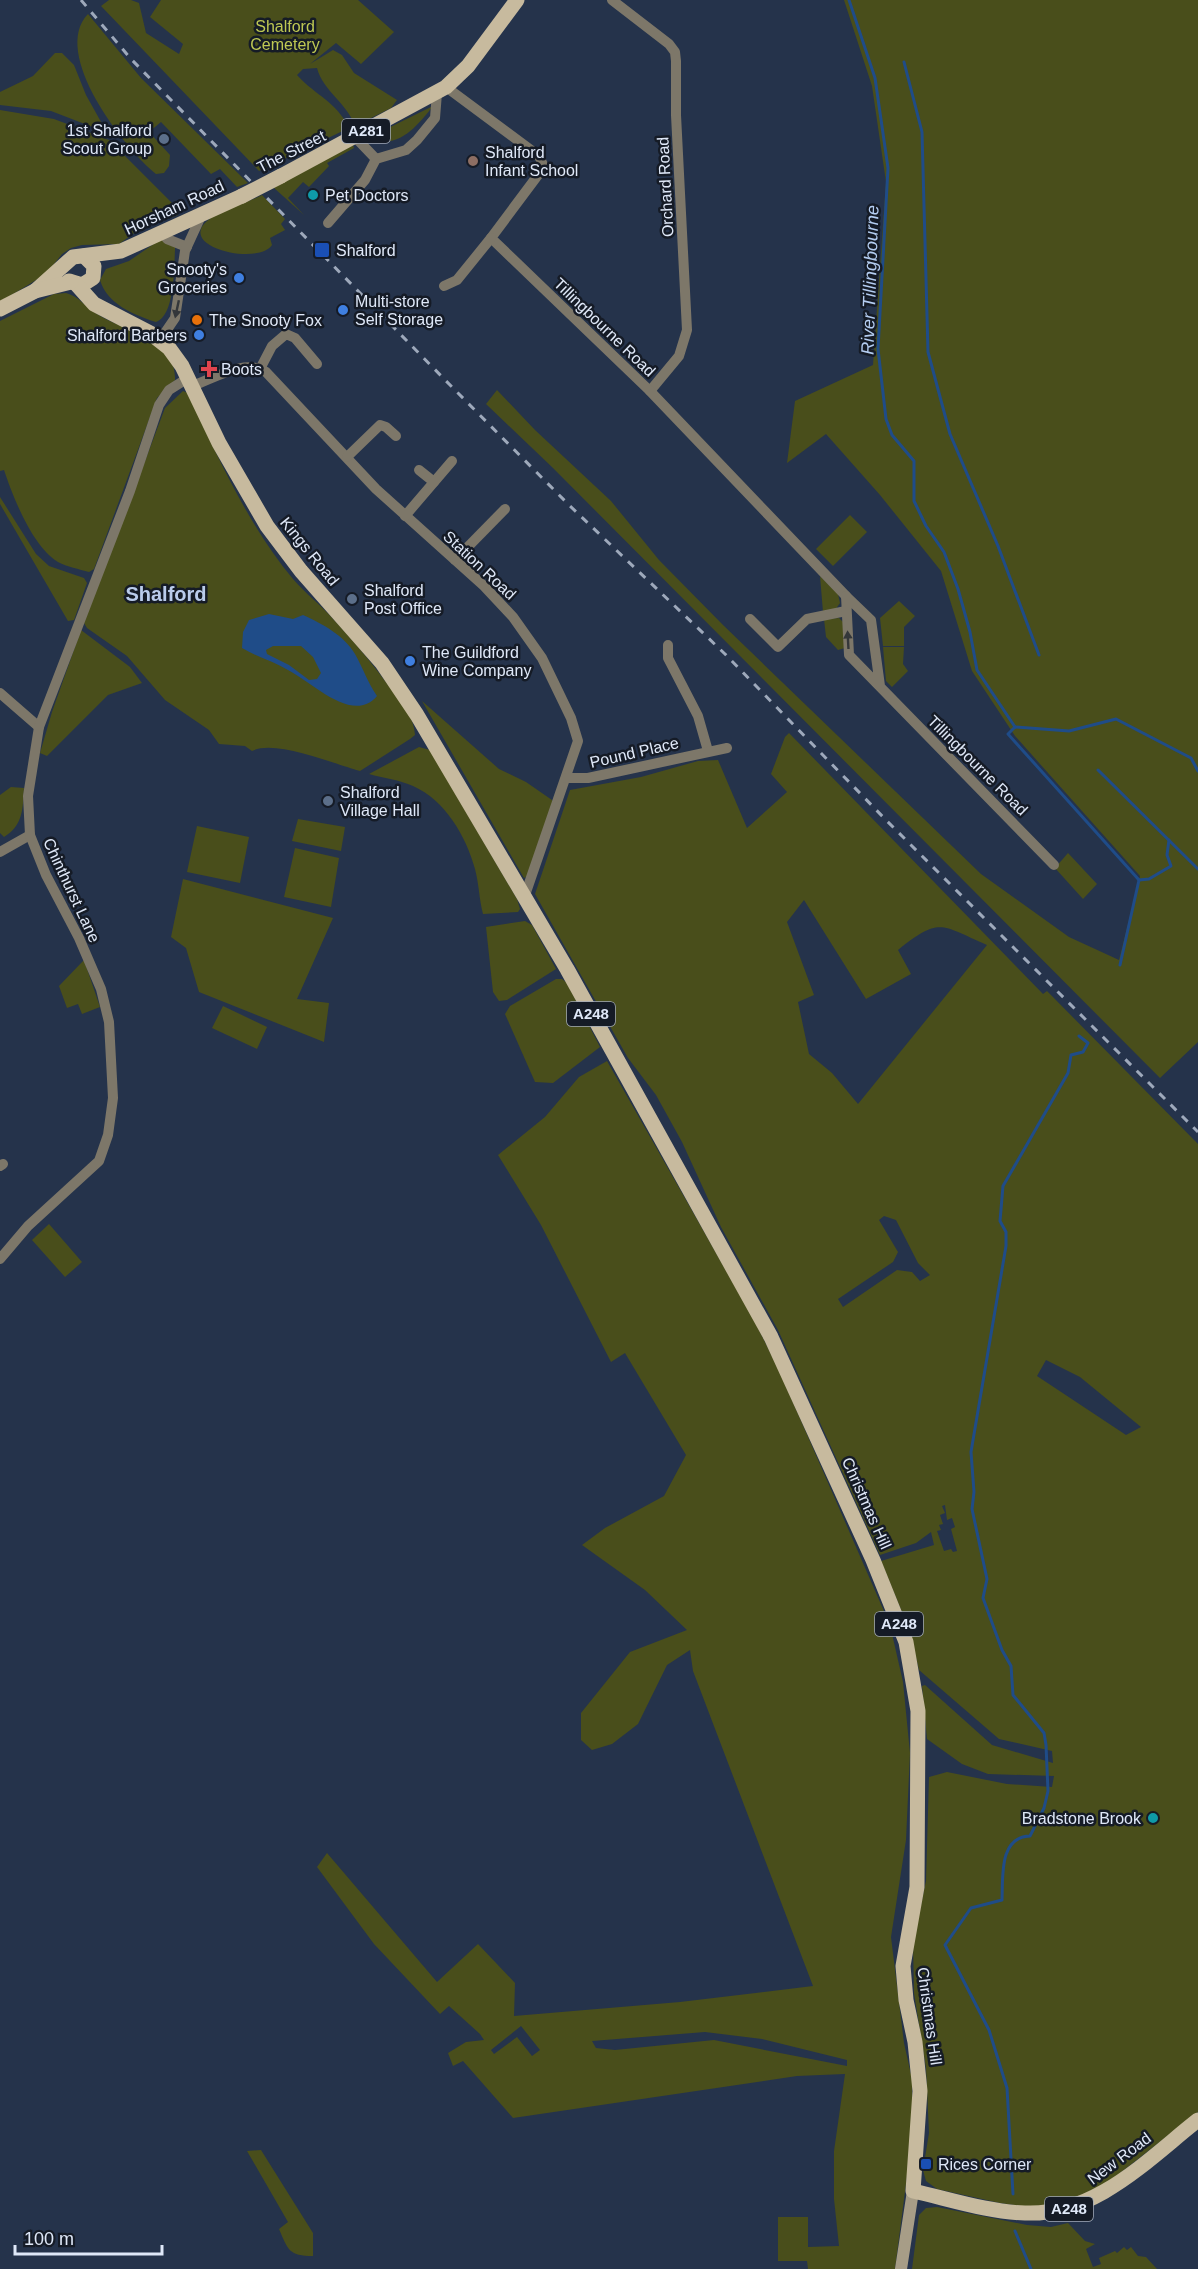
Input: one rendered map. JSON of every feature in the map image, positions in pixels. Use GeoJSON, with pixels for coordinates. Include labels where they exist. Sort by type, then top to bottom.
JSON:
{"type":"FeatureCollection","features":[{"type":"Feature","properties":{"kind":"main road","name":"The Street"},"geometry":{"type":"LineString","coordinates":[[242,196],[441,90],[468,66],[517,0]]}},
{"type":"Feature","properties":{"kind":"main road","name":"Horsham Road"},"geometry":{"type":"LineString","coordinates":[[84,256],[121,251],[242,196]]}},
{"type":"Feature","properties":{"kind":"main road","name":"Horsham Road"},"geometry":{"type":"LineString","coordinates":[[94,276],[121,251]]}},
{"type":"Feature","properties":{"kind":"main road"},"geometry":{"type":"LineString","coordinates":[[0,309],[34,291],[73,257],[84,256],[92,261],[94,276],[108,311]]}},
{"type":"Feature","properties":{"kind":"main road"},"geometry":{"type":"LineString","coordinates":[[66,263],[65,274],[74,284]]}},
{"type":"Feature","properties":{"kind":"main road"},"geometry":{"type":"LineString","coordinates":[[34,291],[86,284],[94,276]]}},
{"type":"Feature","properties":{"kind":"main road","name":"Kings Road"},"geometry":{"type":"LineString","coordinates":[[74,284],[94,304],[160,340],[178,360],[219,443],[267,526],[301,571],[371,651],[398,687],[524,898]]}},
{"type":"Feature","properties":{"kind":"main road","name":"Christmas Hill"},"geometry":{"type":"LineString","coordinates":[[524,898],[567,969],[774,1343],[873,1560],[906,1642],[914,1684],[919,1750],[917,1887],[903,1966],[920,2091],[913,2191]]}},
{"type":"Feature","properties":{"kind":"main road","name":"New Road"},"geometry":{"type":"LineString","coordinates":[[913,2191],[1010,2212],[1039,2213],[1067,2210],[1108,2190],[1198,2120]]}},
{"type":"Feature","properties":{"kind":"main road"},"geometry":{"type":"LineString","coordinates":[[901,2269],[913,2191]]}},
{"type":"Feature","properties":{"kind":"street","name":"Orchard Road"},"geometry":{"type":"LineString","coordinates":[[612,0],[669,44],[675,52],[676,61],[676,115],[687,330],[680,356],[650,391]]}},
{"type":"Feature","properties":{"kind":"street"},"geometry":{"type":"LineString","coordinates":[[328,223],[365,180],[376,159],[406,150],[417,140],[435,118],[441,90],[540,156],[544,167],[457,280],[444,286]]}},
{"type":"Feature","properties":{"kind":"street"},"geometry":{"type":"LineString","coordinates":[[356,137],[376,159]]}},
{"type":"Feature","properties":{"kind":"street"},"geometry":{"type":"LineString","coordinates":[[160,340],[175,318],[182,265],[202,213]]}},
{"type":"Feature","properties":{"kind":"street"},"geometry":{"type":"LineString","coordinates":[[163,233],[167,238],[187,247]]}},
{"type":"Feature","properties":{"kind":"street","name":"Tillingbourne Road"},"geometry":{"type":"LineString","coordinates":[[491,238],[650,391],[871,620],[880,686]]}},
{"type":"Feature","properties":{"kind":"street"},"geometry":{"type":"LineString","coordinates":[[190,382],[243,368],[260,369],[272,346],[286,334],[295,338],[317,363]]}},
{"type":"Feature","properties":{"kind":"street","name":"Station Road"},"geometry":{"type":"LineString","coordinates":[[260,369],[270,375],[405,516],[455,560],[513,617],[536,648],[557,688],[578,737],[524,898]]}},
{"type":"Feature","properties":{"kind":"street","name":"Chinthurst Lane"},"geometry":{"type":"LineString","coordinates":[[0,1259],[28,1226],[99,1161],[108,1135],[113,1098],[109,1022],[101,988],[79,938],[46,875],[30,835],[28,796],[39,727],[130,492],[161,400],[169,390],[190,382]]}},
{"type":"Feature","properties":{"kind":"street"},"geometry":{"type":"LineString","coordinates":[[347,458],[380,425],[396,436]]}},
{"type":"Feature","properties":{"kind":"street"},"geometry":{"type":"LineString","coordinates":[[405,516],[452,461]]}},
{"type":"Feature","properties":{"kind":"street"},"geometry":{"type":"LineString","coordinates":[[419,470],[434,482]]}},
{"type":"Feature","properties":{"kind":"street"},"geometry":{"type":"LineString","coordinates":[[455,560],[505,509]]}},
{"type":"Feature","properties":{"kind":"street","name":"Tillingbourne Road"},"geometry":{"type":"LineString","coordinates":[[846,596],[849,655],[1054,865]]}},
{"type":"Feature","properties":{"kind":"street"},"geometry":{"type":"LineString","coordinates":[[750,619],[778,647],[807,619],[846,611]]}},
{"type":"Feature","properties":{"kind":"street"},"geometry":{"type":"LineString","coordinates":[[668,645],[668,658],[698,716],[708,751]]}},
{"type":"Feature","properties":{"kind":"street"},"geometry":{"type":"LineString","coordinates":[[0,693],[39,727]]}},
{"type":"Feature","properties":{"kind":"street","name":"Pound Place"},"geometry":{"type":"LineString","coordinates":[[566,778],[588,778],[727,748]]}},
{"type":"Feature","properties":{"kind":"street"},"geometry":{"type":"LineString","coordinates":[[0,852],[30,835]]}},
{"type":"Feature","properties":{"kind":"green space","name":"Shalford Cemetery"},"geometry":{"type":"Polygon","coordinates":[[[109,0],[131,0],[139,3],[146,33],[179,54],[183,44],[150,17],[161,0],[358,0],[394,32],[361,64],[336,43],[310,64],[333,50],[342,55],[354,73],[397,100],[391,108],[355,126],[347,110],[324,84],[317,68],[303,69],[297,75],[338,111],[349,128],[259,171],[101,6],[109,0]]]}},
{"type":"Feature","properties":{"kind":"green space"},"geometry":{"type":"Polygon","coordinates":[[[844,0],[1198,0],[1198,1042],[1160,1078],[553,468],[486,404],[497,390],[535,430],[611,501],[659,560],[723,625],[981,874],[1069,937],[1119,960],[1140,876],[1015,736],[972,671],[941,571],[880,495],[826,434],[787,463],[795,401],[873,365],[886,182],[872,86],[844,0]]]}},
{"type":"Feature","properties":{"kind":"green space"},"geometry":{"type":"Polygon","coordinates":[[[88,14],[141,78],[248,183],[237,187],[220,169],[211,174],[161,122],[149,132],[170,155],[169,166],[164,173],[156,174],[142,161],[110,122],[84,75],[78,52],[79,31],[88,14]]]}},
{"type":"Feature","properties":{"kind":"green space"},"geometry":{"type":"Polygon","coordinates":[[[55,53],[62,53],[74,65],[86,95],[105,129],[103,131],[51,111],[0,105],[0,92],[33,76],[55,53]]]}},
{"type":"Feature","properties":{"kind":"green space"},"geometry":{"type":"Polygon","coordinates":[[[433,106],[412,129],[396,139],[377,142],[366,139],[433,106]]]}},
{"type":"Feature","properties":{"kind":"green space"},"geometry":{"type":"Polygon","coordinates":[[[0,110],[54,119],[109,140],[177,208],[178,215],[161,221],[151,221],[119,244],[82,245],[71,248],[62,254],[46,274],[0,302],[0,110]]]}},
{"type":"Feature","properties":{"kind":"green space"},"geometry":{"type":"Polygon","coordinates":[[[353,145],[354,148],[327,163],[329,166],[309,187],[303,182],[288,198],[304,215],[273,187],[353,145]]]}},
{"type":"Feature","properties":{"kind":"green space"},"geometry":{"type":"Polygon","coordinates":[[[262,195],[285,219],[281,224],[285,230],[270,238],[272,245],[264,251],[252,254],[223,251],[211,246],[203,239],[201,230],[207,221],[227,209],[262,195]]]}},
{"type":"Feature","properties":{"kind":"green space"},"geometry":{"type":"Polygon","coordinates":[[[161,239],[175,246],[174,268],[167,311],[156,322],[130,312],[115,302],[100,280],[106,269],[129,261],[161,239]]]}},
{"type":"Feature","properties":{"kind":"green space"},"geometry":{"type":"Polygon","coordinates":[[[66,293],[97,314],[158,346],[173,366],[175,380],[157,398],[94,569],[89,572],[58,562],[40,545],[18,507],[4,470],[0,471],[0,321],[54,294],[66,293]]]}},
{"type":"Feature","properties":{"kind":"green space"},"geometry":{"type":"Polygon","coordinates":[[[183,391],[188,393],[234,489],[277,558],[293,579],[357,646],[396,694],[411,718],[415,735],[360,771],[289,750],[262,748],[252,751],[245,746],[219,744],[209,730],[165,700],[127,656],[87,628],[84,623],[165,408],[183,391]]]}},
{"type":"Feature","properties":{"kind":"green space"},"geometry":{"type":"Polygon","coordinates":[[[0,497],[36,554],[49,566],[84,578],[87,583],[74,620],[68,621],[0,504],[0,497]]]}},
{"type":"Feature","properties":{"kind":"green space"},"geometry":{"type":"Polygon","coordinates":[[[850,515],[867,532],[833,566],[816,549],[850,515]]]}},
{"type":"Feature","properties":{"kind":"green space"},"geometry":{"type":"Polygon","coordinates":[[[820,576],[838,594],[840,603],[835,610],[823,612],[820,576]]]}},
{"type":"Feature","properties":{"kind":"green space"},"geometry":{"type":"Polygon","coordinates":[[[899,601],[915,616],[904,627],[904,646],[883,646],[880,618],[899,601]]]}},
{"type":"Feature","properties":{"kind":"green space"},"geometry":{"type":"Polygon","coordinates":[[[839,618],[843,622],[845,648],[838,650],[826,637],[824,619],[839,618]]]}},
{"type":"Feature","properties":{"kind":"green space"},"geometry":{"type":"Polygon","coordinates":[[[81,630],[130,667],[142,683],[108,695],[47,756],[40,753],[81,630]]]}},
{"type":"Feature","properties":{"kind":"green space"},"geometry":{"type":"Polygon","coordinates":[[[883,647],[904,647],[903,664],[908,671],[892,687],[886,681],[883,647]]]}},
{"type":"Feature","properties":{"kind":"green space"},"geometry":{"type":"Polygon","coordinates":[[[422,701],[499,769],[526,782],[552,800],[553,810],[530,875],[524,878],[422,701]]]}},
{"type":"Feature","properties":{"kind":"green space"},"geometry":{"type":"Polygon","coordinates":[[[789,733],[1043,994],[1047,991],[1198,1144],[1198,2112],[1097,2191],[1060,2204],[1029,2207],[937,2189],[926,2181],[923,2170],[929,2133],[926,2068],[914,1993],[913,1943],[926,1881],[929,1777],[947,1772],[1007,1784],[1052,1787],[1054,1776],[988,1774],[962,1764],[927,1739],[922,1686],[925,1685],[992,1745],[1053,1763],[1052,1751],[999,1739],[919,1670],[909,1629],[881,1561],[934,1545],[931,1532],[916,1543],[880,1555],[778,1330],[721,1227],[682,1142],[656,1095],[628,1058],[535,894],[570,790],[641,777],[698,761],[718,760],[747,828],[787,792],[771,774],[785,737],[789,733]],[[804,900],[787,922],[814,995],[798,1002],[809,1054],[832,1073],[858,1104],[987,945],[941,927],[923,932],[898,950],[911,974],[866,999],[804,900]],[[884,1216],[879,1220],[898,1252],[893,1262],[838,1299],[843,1307],[897,1270],[912,1272],[920,1281],[930,1275],[918,1263],[896,1220],[884,1216]],[[1046,1360],[1037,1376],[1126,1435],[1141,1427],[1080,1377],[1046,1360]],[[945,1505],[942,1506],[945,1513],[940,1515],[943,1524],[939,1525],[941,1530],[937,1531],[944,1551],[951,1549],[953,1552],[957,1551],[951,1529],[955,1527],[952,1518],[947,1520],[945,1505]]]}},
{"type":"Feature","properties":{"kind":"green space"},"geometry":{"type":"Polygon","coordinates":[[[419,747],[430,750],[517,899],[520,909],[518,912],[483,914],[475,869],[466,844],[453,820],[435,800],[408,784],[369,774],[419,747]]]}},
{"type":"Feature","properties":{"kind":"green space"},"geometry":{"type":"Polygon","coordinates":[[[11,787],[24,788],[22,809],[15,828],[4,837],[0,833],[0,795],[11,787]]]}},
{"type":"Feature","properties":{"kind":"green space"},"geometry":{"type":"Polygon","coordinates":[[[298,819],[345,827],[341,851],[292,841],[298,819]]]}},
{"type":"Feature","properties":{"kind":"green space"},"geometry":{"type":"Polygon","coordinates":[[[197,826],[249,837],[240,883],[187,872],[197,826]]]}},
{"type":"Feature","properties":{"kind":"green space"},"geometry":{"type":"Polygon","coordinates":[[[295,848],[339,858],[331,907],[284,897],[295,848]]]}},
{"type":"Feature","properties":{"kind":"green space"},"geometry":{"type":"Polygon","coordinates":[[[1068,853],[1097,884],[1083,899],[1055,868],[1068,853]]]}},
{"type":"Feature","properties":{"kind":"green space"},"geometry":{"type":"Polygon","coordinates":[[[183,879],[333,918],[297,999],[329,1003],[324,1042],[199,992],[186,948],[171,937],[183,879]]]}},
{"type":"Feature","properties":{"kind":"green space"},"geometry":{"type":"Polygon","coordinates":[[[525,921],[532,925],[556,969],[507,1000],[499,1001],[493,992],[486,927],[525,921]]]}},
{"type":"Feature","properties":{"kind":"green space"},"geometry":{"type":"Polygon","coordinates":[[[84,960],[100,1007],[82,1014],[78,1004],[67,1008],[59,986],[84,960]]]}},
{"type":"Feature","properties":{"kind":"green space"},"geometry":{"type":"Polygon","coordinates":[[[556,979],[562,979],[567,983],[600,1047],[553,1083],[535,1082],[505,1014],[510,1006],[556,979]]]}},
{"type":"Feature","properties":{"kind":"green space"},"geometry":{"type":"Polygon","coordinates":[[[223,1006],[267,1027],[257,1049],[212,1028],[223,1006]]]}},
{"type":"Feature","properties":{"kind":"green space"},"geometry":{"type":"Polygon","coordinates":[[[607,1061],[753,1318],[778,1368],[890,1625],[903,1682],[910,1753],[906,1840],[891,1937],[904,2043],[912,2079],[912,2137],[895,2269],[808,2269],[807,2261],[778,2261],[778,2217],[808,2217],[808,2247],[839,2246],[834,2199],[834,2151],[845,2074],[797,2076],[513,2118],[463,2061],[453,2066],[448,2053],[466,2042],[484,2040],[480,2034],[449,2006],[440,2014],[374,1944],[317,1867],[327,1853],[437,1982],[478,1944],[515,1983],[514,2016],[680,2002],[813,1986],[693,1671],[690,1650],[667,1665],[638,1724],[612,1744],[592,1750],[581,1740],[581,1713],[630,1652],[687,1630],[645,1590],[582,1545],[605,1528],[664,1496],[686,1455],[625,1353],[611,1362],[541,1225],[498,1155],[545,1117],[579,1077],[607,1061]],[[521,2026],[491,2050],[494,2054],[517,2037],[532,2056],[540,2050],[521,2026]],[[705,2032],[592,2041],[596,2048],[615,2050],[714,2040],[847,2066],[847,2060],[762,2039],[705,2032]]]}},
{"type":"Feature","properties":{"kind":"green space"},"geometry":{"type":"Polygon","coordinates":[[[49,1224],[82,1262],[65,1277],[32,1240],[49,1224]]]}},
{"type":"Feature","properties":{"kind":"green space"},"geometry":{"type":"Polygon","coordinates":[[[261,2150],[313,2233],[313,2256],[294,2253],[285,2242],[279,2229],[288,2222],[247,2151],[261,2150]]]}},
{"type":"Feature","properties":{"kind":"green space"},"geometry":{"type":"Polygon","coordinates":[[[937,2207],[1027,2225],[1051,2227],[1068,2223],[1085,2241],[1095,2244],[1086,2249],[1093,2267],[1101,2264],[1099,2258],[1115,2251],[1117,2253],[1124,2247],[1127,2250],[1131,2247],[1138,2256],[1146,2257],[1157,2269],[912,2269],[919,2215],[926,2208],[937,2207]]]}},
{"type":"Feature","properties":{"kind":"water"},"geometry":{"type":"Polygon","coordinates":[[[269,614],[293,619],[303,615],[325,626],[351,647],[377,696],[367,704],[356,706],[345,704],[282,667],[242,648],[243,632],[249,620],[269,614]],[[273,646],[266,650],[267,654],[289,665],[309,680],[317,679],[321,673],[313,657],[301,646],[273,646]]]}},
{"type":"Feature","properties":{"kind":"waterway","name":"River Tillingbourne"},"geometry":{"type":"LineString","coordinates":[[849,0],[875,78],[888,168],[878,349],[886,419],[892,435],[914,461],[914,501],[926,526],[944,552],[958,589],[970,632],[977,670],[1015,727]]}},
{"type":"Feature","properties":{"kind":"waterway"},"geometry":{"type":"LineString","coordinates":[[904,62],[922,132],[928,352],[950,434],[998,546],[1039,655]]}},
{"type":"Feature","properties":{"kind":"waterway","name":"River Tillingbourne"},"geometry":{"type":"LineString","coordinates":[[1015,727],[1069,731],[1116,719],[1191,758],[1198,771]]}},
{"type":"Feature","properties":{"kind":"waterway"},"geometry":{"type":"LineString","coordinates":[[1015,727],[1008,734],[1139,880],[1120,965]]}},
{"type":"Feature","properties":{"kind":"waterway"},"geometry":{"type":"LineString","coordinates":[[1098,770],[1198,869]]}},
{"type":"Feature","properties":{"kind":"waterway"},"geometry":{"type":"LineString","coordinates":[[1139,880],[1149,879],[1171,866],[1167,855],[1169,840]]}},
{"type":"Feature","properties":{"kind":"waterway"},"geometry":{"type":"LineString","coordinates":[[1013,2194],[1007,2088],[989,2030],[945,1945],[971,1908],[1002,1900],[1003,1869],[1008,1850],[1020,1838],[1030,1836],[1044,1808],[1048,1791],[1046,1745],[1044,1733],[1013,1695],[1011,1666],[1002,1650],[983,1598],[987,1579],[972,1509],[974,1492],[971,1452],[1006,1246],[1006,1232],[1000,1221],[1003,1186],[1068,1073],[1071,1055],[1083,1052],[1088,1043],[1079,1036]]}},
{"type":"Feature","properties":{"kind":"waterway"},"geometry":{"type":"LineString","coordinates":[[1015,2231],[1031,2269]]}},
{"type":"Feature","properties":{"kind":"railway"},"geometry":{"type":"LineString","coordinates":[[81,0],[131,59],[452,387],[569,505],[725,654],[885,819],[1198,1132]]}},
{"type":"Feature","properties":{"kind":"place","name":"1st Shalford Scout Group"},"geometry":{"type":"Point","coordinates":[164,139]}},
{"type":"Feature","properties":{"kind":"place","name":"Shalford Infant School"},"geometry":{"type":"Point","coordinates":[473,161]}},
{"type":"Feature","properties":{"kind":"place","name":"Pet Doctors"},"geometry":{"type":"Point","coordinates":[313,195]}},
{"type":"Feature","properties":{"kind":"place","name":"Shalford"},"geometry":{"type":"Point","coordinates":[322,250]}},
{"type":"Feature","properties":{"kind":"place","name":"Snooty's Groceries"},"geometry":{"type":"Point","coordinates":[239,278]}},
{"type":"Feature","properties":{"kind":"place","name":"Multi-store Self Storage"},"geometry":{"type":"Point","coordinates":[343,310]}},
{"type":"Feature","properties":{"kind":"place","name":"The Snooty Fox"},"geometry":{"type":"Point","coordinates":[197,320]}},
{"type":"Feature","properties":{"kind":"place","name":"Shalford Barbers"},"geometry":{"type":"Point","coordinates":[199,335]}},
{"type":"Feature","properties":{"kind":"place","name":"Boots"},"geometry":{"type":"Point","coordinates":[209,369]}},
{"type":"Feature","properties":{"kind":"place","name":"Shalford Post Office"},"geometry":{"type":"Point","coordinates":[352,599]}},
{"type":"Feature","properties":{"kind":"place","name":"The Guildford Wine Company"},"geometry":{"type":"Point","coordinates":[410,661]}},
{"type":"Feature","properties":{"kind":"place","name":"Shalford Village Hall"},"geometry":{"type":"Point","coordinates":[328,801]}},
{"type":"Feature","properties":{"kind":"place","name":"Bradstone Brook"},"geometry":{"type":"Point","coordinates":[1153,1818]}},
{"type":"Feature","properties":{"kind":"place","name":"Rices Corner"},"geometry":{"type":"Point","coordinates":[926,2164]}},
{"type":"Feature","properties":{"kind":"district","name":"Shalford"},"geometry":{"type":"Point","coordinates":[166,594]}}]}
